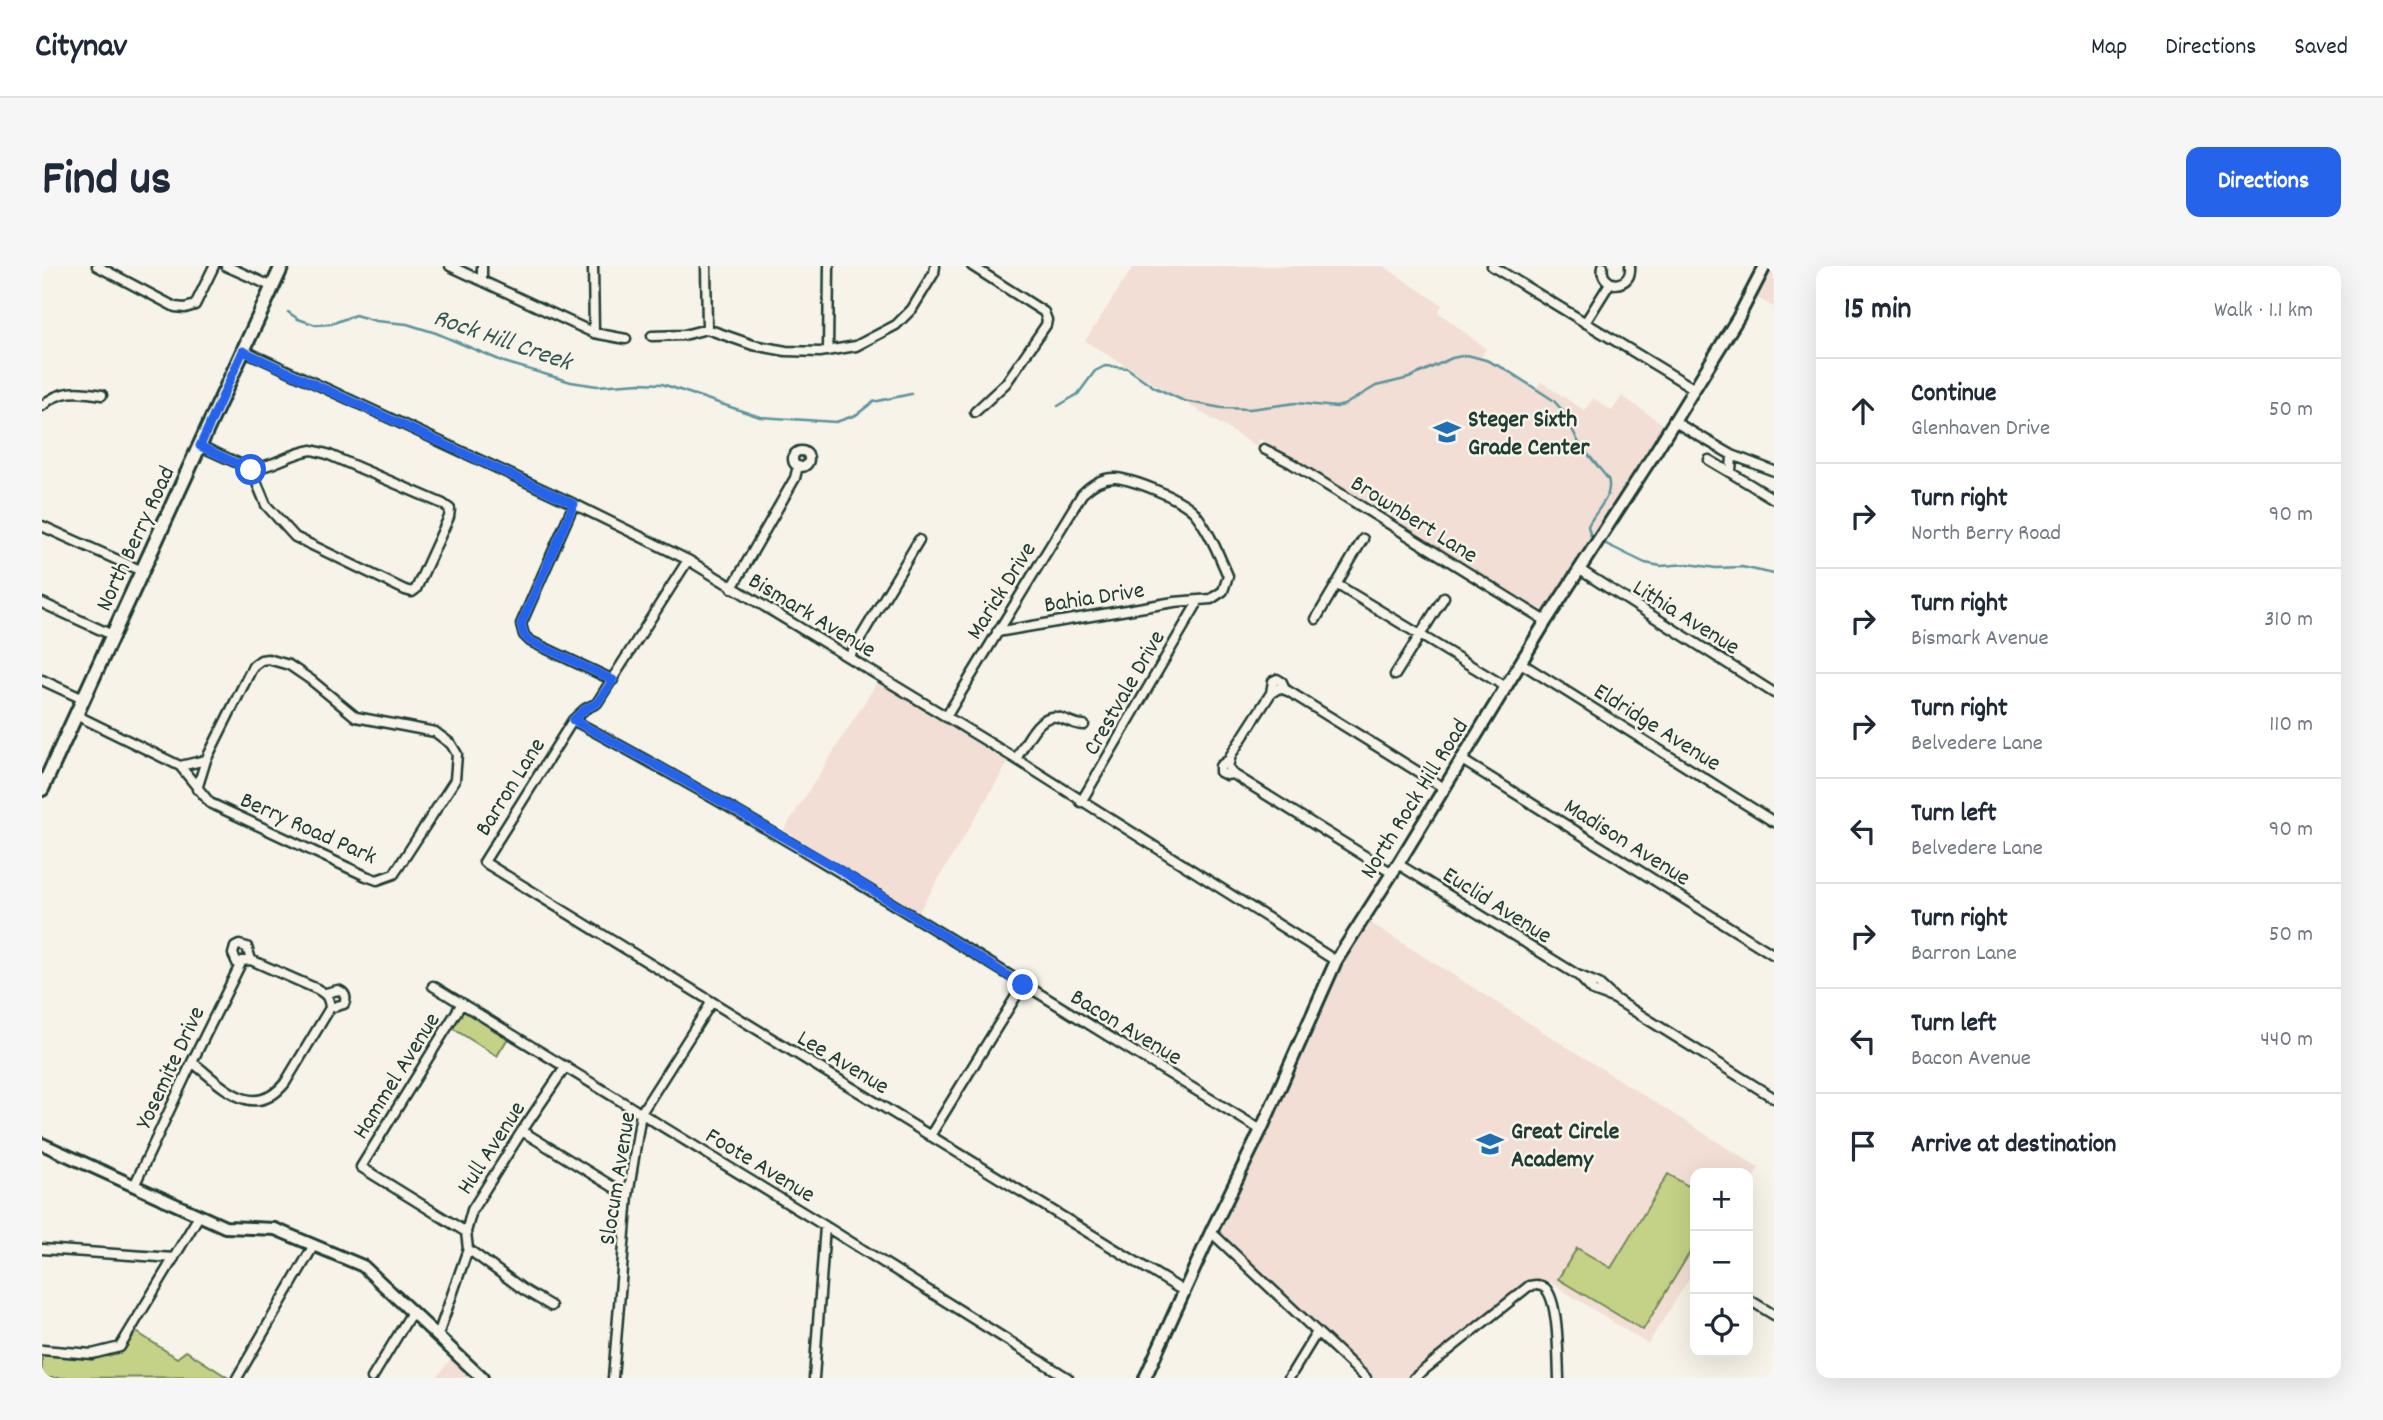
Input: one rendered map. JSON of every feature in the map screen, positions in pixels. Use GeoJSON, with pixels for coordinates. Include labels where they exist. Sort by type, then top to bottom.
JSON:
{"type":"FeatureCollection","features":[{"type":"Feature","properties":{"kind":"main road","name":"North Berry Road"},"geometry":{"type":"LineString","coordinates":[[42,789],[282,266]]}},
{"type":"Feature","properties":{"kind":"street"},"geometry":{"type":"LineString","coordinates":[[97,266],[175,307],[186,308],[195,305],[214,266]]}},
{"type":"Feature","properties":{"kind":"street"},"geometry":{"type":"LineString","coordinates":[[226,266],[273,287]]}},
{"type":"Feature","properties":{"kind":"street"},"geometry":{"type":"LineString","coordinates":[[450,266],[594,333],[626,339]]}},
{"type":"Feature","properties":{"kind":"street"},"geometry":{"type":"LineString","coordinates":[[482,266],[482,281]]}},
{"type":"Feature","properties":{"kind":"street"},"geometry":{"type":"LineString","coordinates":[[593,266],[594,333]]}},
{"type":"Feature","properties":{"kind":"street"},"geometry":{"type":"LineString","coordinates":[[706,266],[707,329]]}},
{"type":"Feature","properties":{"kind":"street"},"geometry":{"type":"LineString","coordinates":[[828,351],[829,266]]}},
{"type":"Feature","properties":{"kind":"street"},"geometry":{"type":"LineString","coordinates":[[652,336],[684,335],[707,329],[753,345],[786,351],[828,351],[856,346],[896,325],[918,301],[934,273],[935,266]]}},
{"type":"Feature","properties":{"kind":"street"},"geometry":{"type":"LineString","coordinates":[[972,266],[1044,312],[1046,325],[1006,383],[975,412]]}},
{"type":"Feature","properties":{"kind":"street"},"geometry":{"type":"LineString","coordinates":[[1492,266],[1693,388]]}},
{"type":"Feature","properties":{"kind":"street"},"geometry":{"type":"LineString","coordinates":[[1603,266],[1603,275],[1610,283],[1621,284],[1626,281],[1630,266]]}},
{"type":"Feature","properties":{"kind":"street","name":"North Rock Hill Road"},"geometry":{"type":"LineString","coordinates":[[1145,1378],[1261,1130],[1336,961],[1546,621],[1738,318],[1765,266]]}},
{"type":"Feature","properties":{"kind":"street"},"geometry":{"type":"LineString","coordinates":[[1585,323],[1610,283]]}},
{"type":"Feature","properties":{"kind":"street","name":"Bismark Avenue"},"geometry":{"type":"LineString","coordinates":[[243,351],[574,504],[688,560],[1016,759],[1336,961]]}},
{"type":"Feature","properties":{"kind":"street"},"geometry":{"type":"LineString","coordinates":[[42,406],[57,395],[77,391],[102,395]]}},
{"type":"Feature","properties":{"kind":"street"},"geometry":{"type":"LineString","coordinates":[[1673,421],[1732,455],[1774,471]]}},
{"type":"Feature","properties":{"kind":"street"},"geometry":{"type":"LineString","coordinates":[[200,446],[251,470],[270,466],[305,451],[319,452],[443,504],[450,509],[450,513],[418,586],[412,592],[295,537],[267,505],[251,470]]}},
{"type":"Feature","properties":{"kind":"street","name":"Brownbert Lane"},"geometry":{"type":"LineString","coordinates":[[1264,449],[1292,463],[1546,621]]}},
{"type":"Feature","properties":{"kind":"street"},"geometry":{"type":"LineString","coordinates":[[1731,472],[1732,455]]}},
{"type":"Feature","properties":{"kind":"street"},"geometry":{"type":"LineString","coordinates":[[1709,460],[1774,499]]}},
{"type":"Feature","properties":{"kind":"street"},"geometry":{"type":"LineString","coordinates":[[732,588],[795,478],[798,466]]}},
{"type":"Feature","properties":{"kind":"street","name":"Marick Drive"},"geometry":{"type":"LineString","coordinates":[[946,717],[1082,494],[1102,480],[1115,478],[1128,481],[1171,496],[1193,511],[1228,576],[1223,591],[1211,599],[1198,602]]}},
{"type":"Feature","properties":{"kind":"street"},"geometry":{"type":"LineString","coordinates":[[574,504],[521,624],[524,635],[530,641],[613,680]]}},
{"type":"Feature","properties":{"kind":"street"},"geometry":{"type":"LineString","coordinates":[[42,526],[142,571]]}},
{"type":"Feature","properties":{"kind":"street"},"geometry":{"type":"LineString","coordinates":[[1316,619],[1363,539]]}},
{"type":"Feature","properties":{"kind":"street"},"geometry":{"type":"LineString","coordinates":[[849,657],[919,540]]}},
{"type":"Feature","properties":{"kind":"street","name":"Barron Lane"},"geometry":{"type":"LineString","coordinates":[[484,862],[573,720],[597,703],[688,560]]}},
{"type":"Feature","properties":{"kind":"street","name":"Lithia Avenue"},"geometry":{"type":"LineString","coordinates":[[1580,570],[1774,693]]}},
{"type":"Feature","properties":{"kind":"street"},"geometry":{"type":"LineString","coordinates":[[1336,584],[1506,687]]}},
{"type":"Feature","properties":{"kind":"street"},"geometry":{"type":"LineString","coordinates":[[1395,675],[1444,597]]}},
{"type":"Feature","properties":{"kind":"street","name":"Bahia Drive"},"geometry":{"type":"LineString","coordinates":[[997,632],[1174,602],[1198,602]]}},
{"type":"Feature","properties":{"kind":"street","name":"Crestvale Drive"},"geometry":{"type":"LineString","coordinates":[[1081,802],[1198,602]]}},
{"type":"Feature","properties":{"kind":"street"},"geometry":{"type":"LineString","coordinates":[[42,603],[112,635]]}},
{"type":"Feature","properties":{"kind":"street","name":"Berry Road Park"},"geometry":{"type":"LineString","coordinates":[[76,715],[180,766],[197,789],[211,803],[377,880],[394,874],[455,780],[457,754],[451,744],[435,732],[356,717],[289,664],[268,659],[253,666],[206,760],[197,789]]}},
{"type":"Feature","properties":{"kind":"street","name":"Eldridge Avenue"},"geometry":{"type":"LineString","coordinates":[[1521,663],[1774,822]]}},
{"type":"Feature","properties":{"kind":"street"},"geometry":{"type":"LineString","coordinates":[[42,680],[83,699]]}},
{"type":"Feature","properties":{"kind":"street","name":"Euclid Avenue"},"geometry":{"type":"LineString","coordinates":[[1444,788],[1278,690],[1230,767],[1395,869],[1578,976],[1599,984],[1615,999],[1774,1098]]}},
{"type":"Feature","properties":{"kind":"street"},"geometry":{"type":"LineString","coordinates":[[1016,759],[1040,722],[1049,717],[1059,717],[1074,725],[1084,725]]}},
{"type":"Feature","properties":{"kind":"street","name":"Bacon Avenue"},"geometry":{"type":"LineString","coordinates":[[573,720],[835,867],[1261,1130]]}},
{"type":"Feature","properties":{"kind":"street"},"geometry":{"type":"LineString","coordinates":[[180,766],[206,760]]}},
{"type":"Feature","properties":{"kind":"street","name":"Madison Avenue"},"geometry":{"type":"LineString","coordinates":[[1462,760],[1774,955]]}},
{"type":"Feature","properties":{"kind":"street","name":"Lee Avenue"},"geometry":{"type":"LineString","coordinates":[[484,862],[1185,1292]]}},
{"type":"Feature","properties":{"kind":"street","name":"Yosemite Drive"},"geometry":{"type":"LineString","coordinates":[[134,1186],[192,1062],[244,962],[326,993]]}},
{"type":"Feature","properties":{"kind":"street"},"geometry":{"type":"LineString","coordinates":[[930,1136],[1023,985]]}},
{"type":"Feature","properties":{"kind":"street","name":"Foote Avenue"},"geometry":{"type":"LineString","coordinates":[[432,986],[566,1066],[1068,1378]]}},
{"type":"Feature","properties":{"kind":"street"},"geometry":{"type":"LineString","coordinates":[[192,1062],[236,1096],[256,1101],[267,1098],[285,1083],[330,1008],[344,1004],[345,995],[338,990],[326,993],[330,1008]]}},
{"type":"Feature","properties":{"kind":"street","name":"Hammel Avenue"},"geometry":{"type":"LineString","coordinates":[[462,1003],[361,1167],[466,1231]]}},
{"type":"Feature","properties":{"kind":"street","name":"Slocum Avenue"},"geometry":{"type":"LineString","coordinates":[[613,1378],[628,1196],[641,1113],[711,1003]]}},
{"type":"Feature","properties":{"kind":"street","name":"Hull Avenue"},"geometry":{"type":"LineString","coordinates":[[438,1335],[468,1249],[466,1231],[472,1210],[566,1066]]}},
{"type":"Feature","properties":{"kind":"street"},"geometry":{"type":"LineString","coordinates":[[522,1131],[628,1196]]}},
{"type":"Feature","properties":{"kind":"street"},"geometry":{"type":"LineString","coordinates":[[42,1144],[225,1227],[275,1229],[363,1266],[482,1378]]}},
{"type":"Feature","properties":{"kind":"street"},"geometry":{"type":"LineString","coordinates":[[42,1350],[92,1354],[120,1347],[198,1216]]}},
{"type":"Feature","properties":{"kind":"street"},"geometry":{"type":"LineString","coordinates":[[814,1378],[825,1226]]}},
{"type":"Feature","properties":{"kind":"street"},"geometry":{"type":"LineString","coordinates":[[1211,1232],[1366,1378]]}},
{"type":"Feature","properties":{"kind":"street"},"geometry":{"type":"LineString","coordinates":[[236,1378],[314,1245]]}},
{"type":"Feature","properties":{"kind":"street"},"geometry":{"type":"LineString","coordinates":[[42,1249],[174,1258]]}},
{"type":"Feature","properties":{"kind":"street"},"geometry":{"type":"LineString","coordinates":[[468,1249],[551,1306]]}},
{"type":"Feature","properties":{"kind":"street"},"geometry":{"type":"LineString","coordinates":[[1414,1378],[1529,1286],[1541,1285],[1547,1289],[1553,1305],[1559,1378]]}},
{"type":"Feature","properties":{"kind":"street"},"geometry":{"type":"LineString","coordinates":[[1753,1302],[1774,1315]]}},
{"type":"Feature","properties":{"kind":"street"},"geometry":{"type":"LineString","coordinates":[[372,1378],[412,1312]]}},
{"type":"Feature","properties":{"kind":"street"},"geometry":{"type":"LineString","coordinates":[[1289,1378],[1317,1332]]}},
{"type":"Feature","properties":{"kind":"shaded area","name":"Steger Sixth Grade Center"},"geometry":{"type":"Polygon","coordinates":[[[1134,266],[1383,266],[1442,305],[1438,312],[1486,349],[1480,358],[1513,374],[1535,390],[1541,382],[1585,411],[1593,398],[1612,411],[1622,396],[1664,425],[1593,541],[1571,566],[1552,605],[1546,610],[1538,608],[1260,439],[1256,446],[1085,341],[1134,266]]]}},
{"type":"Feature","properties":{"kind":"shaded area"},"geometry":{"type":"Polygon","coordinates":[[[1771,266],[1774,266],[1774,307],[1756,297],[1771,266]]]}},
{"type":"Feature","properties":{"kind":"shaded area"},"geometry":{"type":"Polygon","coordinates":[[[878,681],[1008,763],[918,913],[784,830],[878,681]]]}},
{"type":"Feature","properties":{"kind":"shaded area","name":"Great Circle Academy"},"geometry":{"type":"Polygon","coordinates":[[[1369,922],[1759,1168],[1753,1178],[1753,1168],[1690,1168],[1690,1277],[1648,1344],[1548,1281],[1530,1281],[1409,1378],[1374,1378],[1222,1235],[1221,1226],[1330,988],[1369,922]]]}},
{"type":"Feature","properties":{"kind":"shaded area"},"geometry":{"type":"Polygon","coordinates":[[[453,1356],[474,1377],[436,1378],[453,1356]]]}},
{"type":"Feature","properties":{"kind":"green space"},"geometry":{"type":"Polygon","coordinates":[[[463,1010],[508,1038],[497,1056],[452,1028],[463,1010]]]}},
{"type":"Feature","properties":{"kind":"green space"},"geometry":{"type":"Polygon","coordinates":[[[1668,1174],[1690,1187],[1690,1252],[1643,1330],[1558,1279],[1577,1248],[1611,1268],[1668,1174]]]}},
{"type":"Feature","properties":{"kind":"green space"},"geometry":{"type":"Polygon","coordinates":[[[135,1331],[177,1358],[186,1351],[227,1377],[42,1378],[42,1352],[109,1356],[122,1350],[135,1331]]]}},
{"type":"Feature","properties":{"kind":"waterway","name":"Rock Hill Creek"},"geometry":{"type":"LineString","coordinates":[[288,312],[298,319],[316,325],[331,324],[355,315],[376,321],[407,324],[436,333],[504,362],[571,382],[597,386],[662,384],[760,417],[836,422],[856,415],[873,402],[911,394]]}},
{"type":"Feature","properties":{"kind":"waterway","name":"Rock Hill Creek"},"geometry":{"type":"LineString","coordinates":[[1058,406],[1078,394],[1095,371],[1105,366],[1127,368],[1154,387],[1184,401],[1222,408],[1250,409],[1296,403],[1336,407],[1376,386],[1409,378],[1452,358],[1467,355],[1505,369],[1553,400],[1563,411],[1579,443],[1608,479],[1606,497],[1588,526],[1594,538]]}},
{"type":"Feature","properties":{"kind":"waterway","name":"Rock Hill Creek"},"geometry":{"type":"LineString","coordinates":[[1600,541],[1645,563],[1661,566],[1688,564],[1716,568],[1742,567],[1774,574]]}},
{"type":"Feature","properties":{"kind":"place","name":"Steger Sixth Grade Center"},"geometry":{"type":"Point","coordinates":[1447,432]}},
{"type":"Feature","properties":{"kind":"place","name":"Great Circle Academy"},"geometry":{"type":"Point","coordinates":[1490,1144]}},
{"type":"Feature","properties":{"kind":"route"},"geometry":{"type":"LineString","coordinates":[[251,470],[200,446],[243,351],[574,504],[521,624],[524,635],[530,641],[613,680],[597,703],[573,720],[835,867],[1023,985]]}}]}
